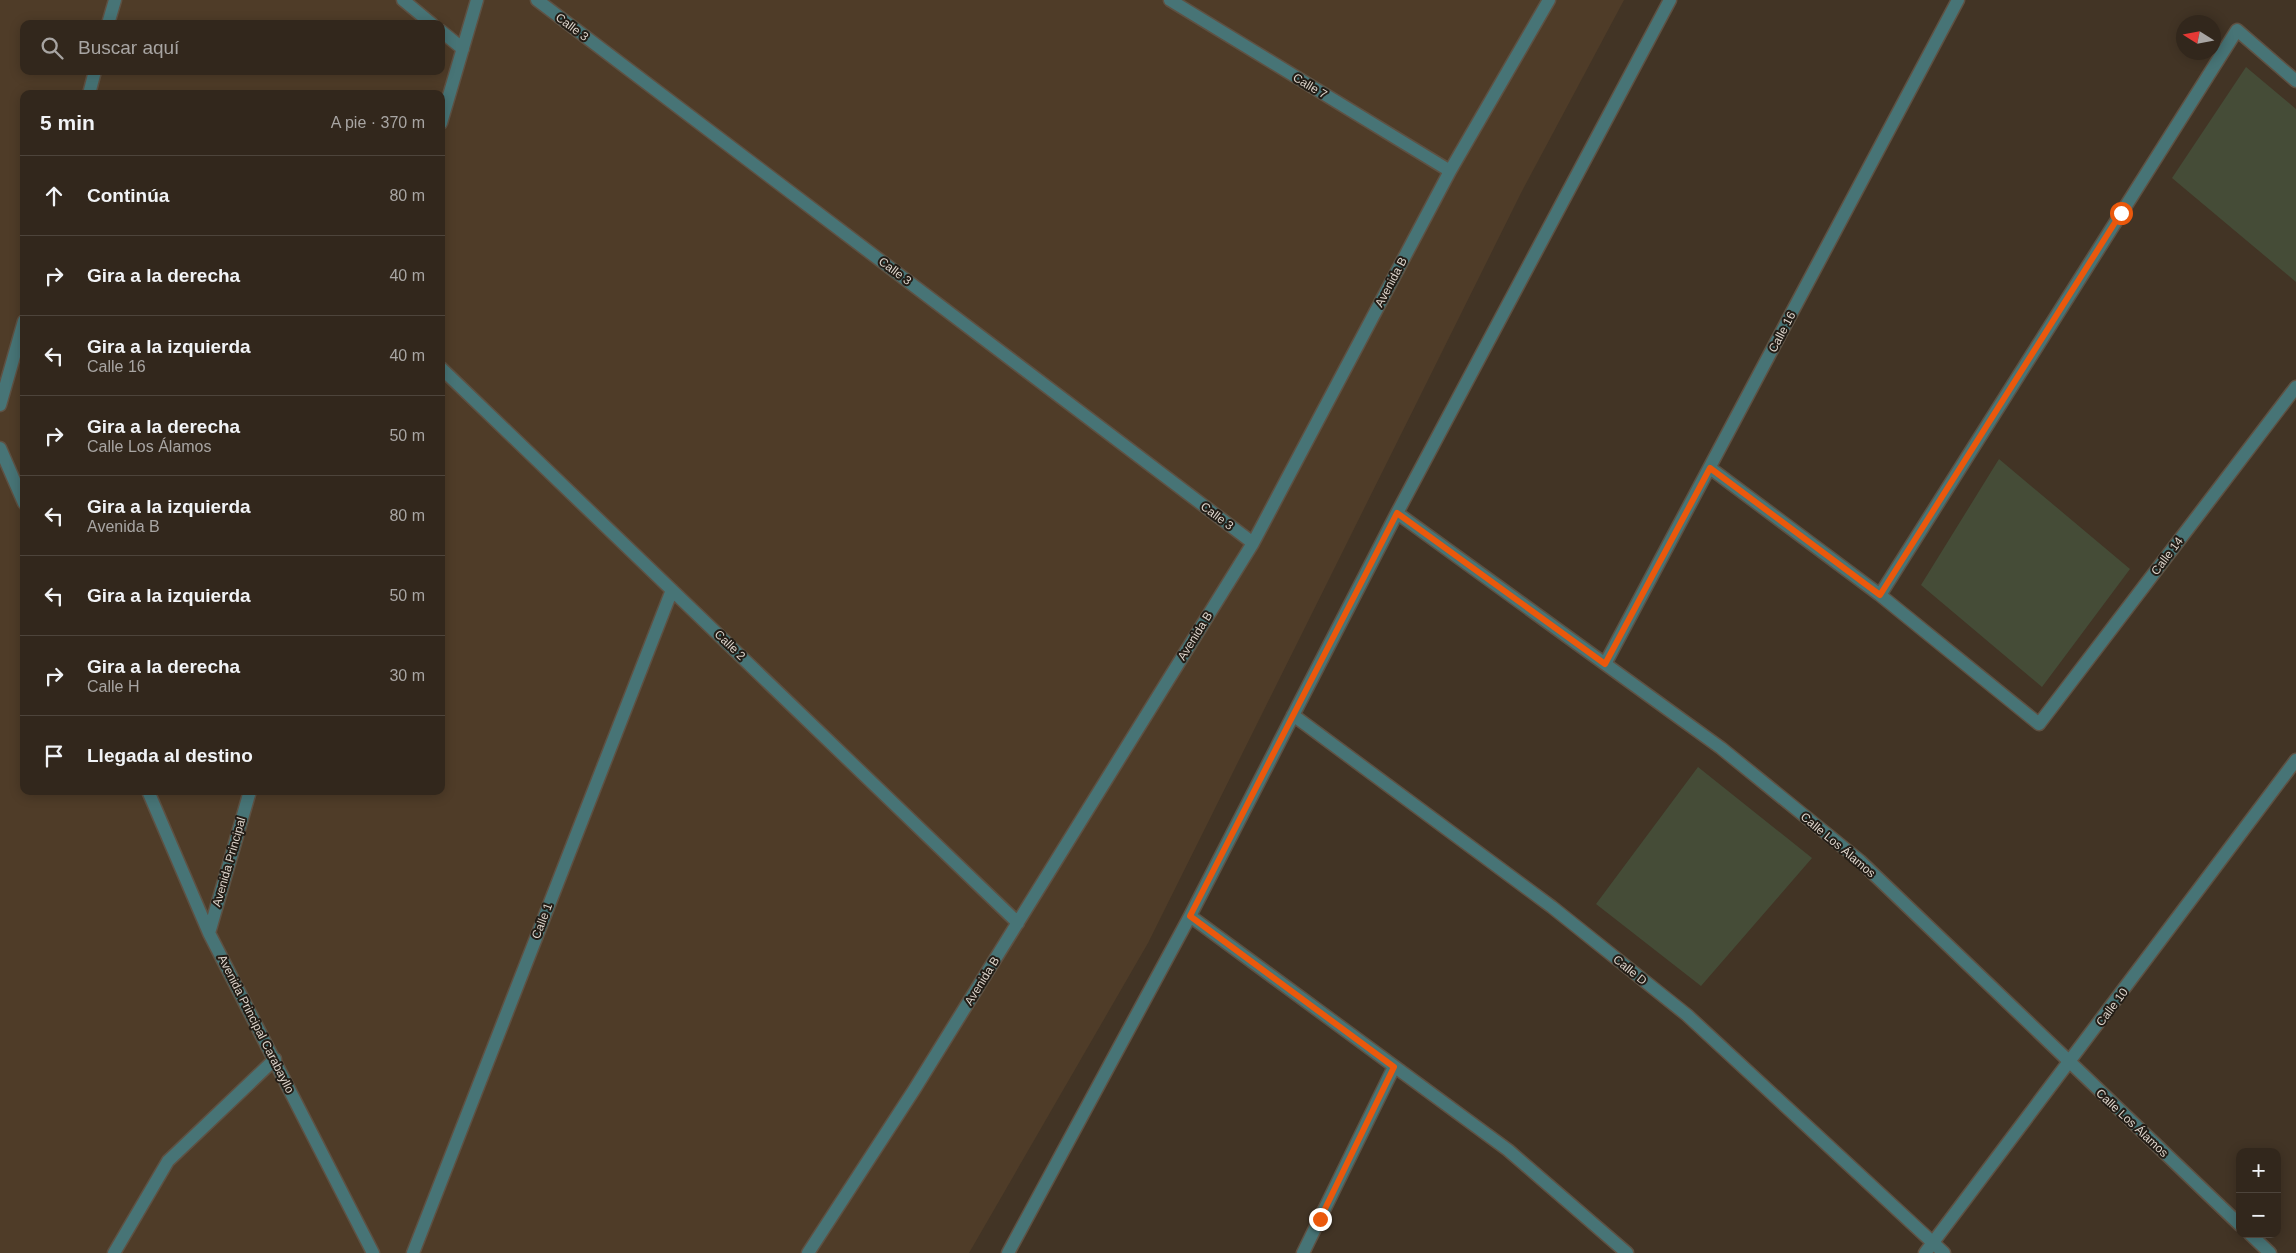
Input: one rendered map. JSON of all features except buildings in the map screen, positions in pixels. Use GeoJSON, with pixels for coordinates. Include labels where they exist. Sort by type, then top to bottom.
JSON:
{"type":"FeatureCollection","features":[{"type":"Feature","properties":{"kind":"street"},"geometry":{"type":"LineString","coordinates":[[109,20],[115,0]]}},
{"type":"Feature","properties":{"kind":"street"},"geometry":{"type":"LineString","coordinates":[[403,0],[427,20]]}},
{"type":"Feature","properties":{"kind":"street"},"geometry":{"type":"LineString","coordinates":[[445,110],[477,0]]}},
{"type":"Feature","properties":{"kind":"street","name":"Calle 3"},"geometry":{"type":"LineString","coordinates":[[537,0],[1253,543]]}},
{"type":"Feature","properties":{"kind":"street","name":"Calle 7"},"geometry":{"type":"LineString","coordinates":[[1170,0],[1450,171]]}},
{"type":"Feature","properties":{"kind":"street","name":"Avenida B"},"geometry":{"type":"LineString","coordinates":[[808,1253],[872,1157],[1253,543],[1450,171],[1548,0]]}},
{"type":"Feature","properties":{"kind":"street"},"geometry":{"type":"LineString","coordinates":[[1008,1253],[1190,916],[1397,513],[1670,0]]}},
{"type":"Feature","properties":{"kind":"street","name":"Calle 16"},"geometry":{"type":"LineString","coordinates":[[1605,664],[1958,0]]}},
{"type":"Feature","properties":{"kind":"street"},"geometry":{"type":"LineString","coordinates":[[1710,468],[1880,595],[2237,30],[2296,81]]}},
{"type":"Feature","properties":{"kind":"street"},"geometry":{"type":"LineString","coordinates":[[445,34],[463,49]]}},
{"type":"Feature","properties":{"kind":"street"},"geometry":{"type":"LineString","coordinates":[[89,90],[94,75]]}},
{"type":"Feature","properties":{"kind":"street"},"geometry":{"type":"LineString","coordinates":[[0,405],[20,335]]}},
{"type":"Feature","properties":{"kind":"street","name":"Calle 2"},"geometry":{"type":"LineString","coordinates":[[445,372],[1018,923]]}},
{"type":"Feature","properties":{"kind":"street","name":"Calle 14"},"geometry":{"type":"LineString","coordinates":[[1880,595],[2039,724],[2296,387]]}},
{"type":"Feature","properties":{"kind":"street"},"geometry":{"type":"LineString","coordinates":[[0,448],[20,494]]}},
{"type":"Feature","properties":{"kind":"street","name":"Calle Los Álamos"},"geometry":{"type":"LineString","coordinates":[[1397,513],[1721,748],[1860,861],[2236,1221]]}},
{"type":"Feature","properties":{"kind":"street","name":"Calle 1"},"geometry":{"type":"LineString","coordinates":[[413,1253],[672,590]]}},
{"type":"Feature","properties":{"kind":"street","name":"Calle D"},"geometry":{"type":"LineString","coordinates":[[1293,716],[1552,907],[1687,1015],[1929,1248],[1944,1253]]}},
{"type":"Feature","properties":{"kind":"street","name":"Calle 10"},"geometry":{"type":"LineString","coordinates":[[1929,1248],[2070,1064],[2296,760]]}},
{"type":"Feature","properties":{"kind":"street","name":"Avenida Principal Carabayllo"},"geometry":{"type":"LineString","coordinates":[[150,795],[209,933],[373,1253]]}},
{"type":"Feature","properties":{"kind":"street","name":"Avenida Principal"},"geometry":{"type":"LineString","coordinates":[[209,933],[249,795]]}},
{"type":"Feature","properties":{"kind":"street"},"geometry":{"type":"LineString","coordinates":[[1190,916],[1508,1150],[1627,1253]]}},
{"type":"Feature","properties":{"kind":"street"},"geometry":{"type":"LineString","coordinates":[[114,1253],[168,1161],[275,1059]]}},
{"type":"Feature","properties":{"kind":"street"},"geometry":{"type":"LineString","coordinates":[[1303,1253],[1394,1067]]}},
{"type":"Feature","properties":{"kind":"street"},"geometry":{"type":"LineString","coordinates":[[2254,1238],[2270,1253]]}},
{"type":"Feature","properties":{"kind":"shaded area"},"geometry":{"type":"Polygon","coordinates":[[[0,0],[1624,0],[1522,191],[1148,943],[969,1253],[0,1253],[0,0]]]}},
{"type":"Feature","properties":{"kind":"green space"},"geometry":{"type":"Polygon","coordinates":[[[2246,67],[2296,109],[2296,282],[2172,178],[2246,67]]]}},
{"type":"Feature","properties":{"kind":"green space"},"geometry":{"type":"Polygon","coordinates":[[[1999,459],[2130,569],[2042,687],[1921,585],[1999,459]]]}},
{"type":"Feature","properties":{"kind":"green space"},"geometry":{"type":"Polygon","coordinates":[[[1698,767],[1812,858],[1701,986],[1596,904],[1698,767]]]}},
{"type":"Feature","properties":{"kind":"route"},"geometry":{"type":"LineString","coordinates":[[1320,1219],[1394,1067],[1190,916],[1397,513],[1605,664],[1710,468],[1880,595],[2121,213]]}}]}
